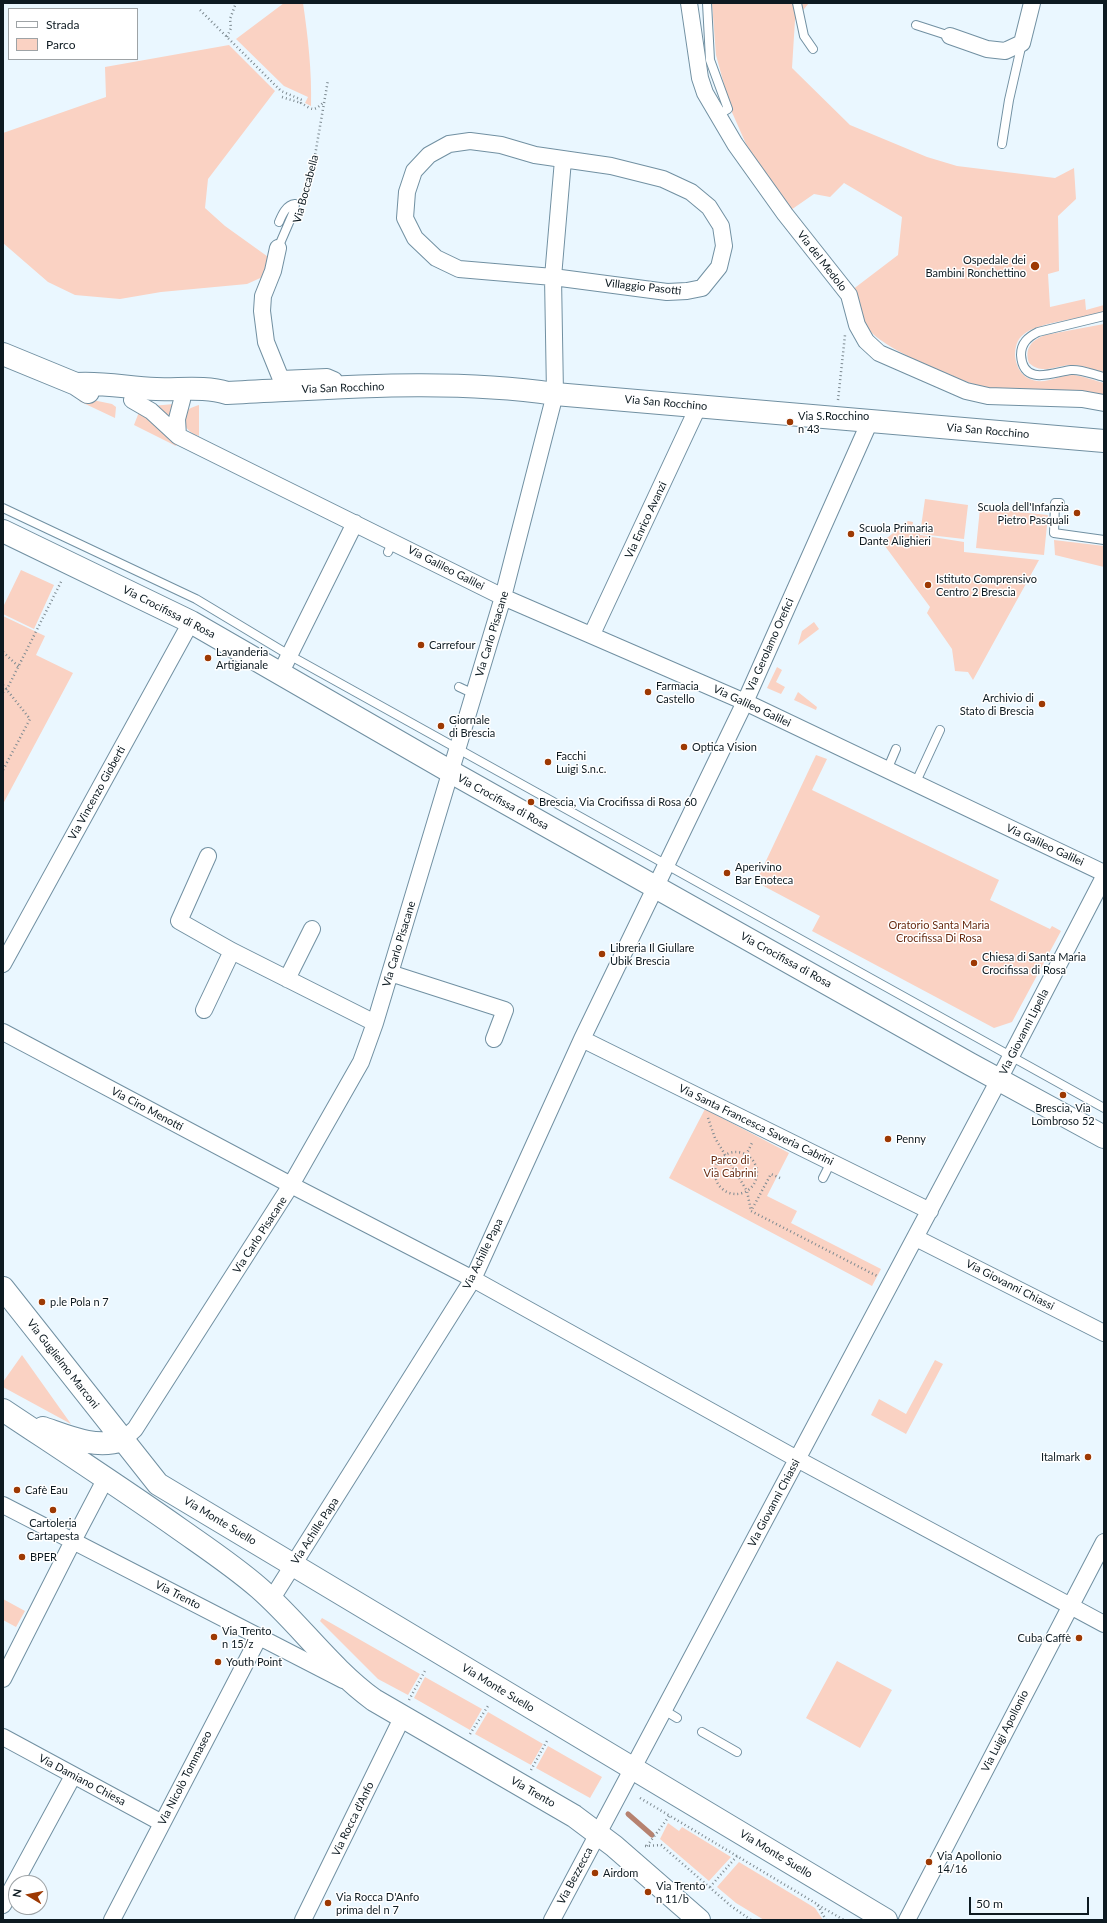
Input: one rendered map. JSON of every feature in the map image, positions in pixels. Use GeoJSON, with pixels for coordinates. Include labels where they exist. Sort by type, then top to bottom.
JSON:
{"type":"FeatureCollection","features":[{"type":"Feature","properties":{"kind":"street","name":"Via del Medolo"},"geometry":{"type":"LineString","coordinates":[[689,3],[700,78],[705,93],[735,144],[784,214],[849,295],[857,325],[866,341],[879,353],[974,393],[988,396],[1082,399],[1104,403]]}},
{"type":"Feature","properties":{"kind":"street"},"geometry":{"type":"LineString","coordinates":[[950,36],[987,49],[1004,51],[1022,43],[1032,3]]}},
{"type":"Feature","properties":{"kind":"street","name":"Villaggio Pasotti"},"geometry":{"type":"LineString","coordinates":[[470,141],[501,145],[535,155],[563,160],[611,166],[663,179],[691,192],[709,207],[721,226],[724,246],[719,267],[702,288],[687,291],[667,292],[553,276],[459,269],[436,258],[415,238],[404,218],[407,192],[414,171],[428,155],[449,144],[470,141]]}},
{"type":"Feature","properties":{"kind":"street"},"geometry":{"type":"LineString","coordinates":[[555,394],[553,276],[563,160]]}},
{"type":"Feature","properties":{"kind":"street"},"geometry":{"type":"LineString","coordinates":[[278,248],[273,271],[263,296],[262,311],[266,342],[281,380],[327,377],[334,380],[335,388]]}},
{"type":"Feature","properties":{"kind":"street","name":"Via San Rocchino"},"geometry":{"type":"LineString","coordinates":[[3,354],[76,384],[85,391],[132,400],[216,398],[227,393]]}},
{"type":"Feature","properties":{"kind":"street","name":"Via San Rocchino"},"geometry":{"type":"LineString","coordinates":[[76,384],[94,383],[155,389],[216,390],[227,393],[436,385],[515,388],[555,394],[699,405],[836,419],[1104,441]]}},
{"type":"Feature","properties":{"kind":"street","name":"Via Carlo Pisacane"},"geometry":{"type":"LineString","coordinates":[[123,1440],[135,1429],[291,1185],[361,1062],[375,1023],[457,748],[504,597],[555,394]]}},
{"type":"Feature","properties":{"kind":"street","name":"Via Galileo Galilei"},"geometry":{"type":"LineString","coordinates":[[132,400],[151,411],[178,436],[354,523],[390,547],[745,702],[1104,873]]}},
{"type":"Feature","properties":{"kind":"street"},"geometry":{"type":"LineString","coordinates":[[178,436],[177,419],[182,400]]}},
{"type":"Feature","properties":{"kind":"street","name":"Via Enrico Avanzi"},"geometry":{"type":"LineString","coordinates":[[592,634],[699,405]]}},
{"type":"Feature","properties":{"kind":"street","name":"Via Gerolamo Orefici"},"geometry":{"type":"LineString","coordinates":[[654,887],[745,702],[870,421]]}},
{"type":"Feature","properties":{"kind":"street"},"geometry":{"type":"LineString","coordinates":[[285,664],[354,523]]}},
{"type":"Feature","properties":{"kind":"street","name":"Via Crocifissa di Rosa"},"geometry":{"type":"LineString","coordinates":[[3,531],[70,563],[94,580],[285,664],[324,697],[451,772],[999,1080],[1104,1137]]}},
{"type":"Feature","properties":{"kind":"street","name":"Via Vincenzo Gioberti"},"geometry":{"type":"LineString","coordinates":[[3,964],[191,622]]}},
{"type":"Feature","properties":{"kind":"street"},"geometry":{"type":"LineString","coordinates":[[208,856],[179,921],[232,952],[375,1023]]}},
{"type":"Feature","properties":{"kind":"street","name":"Via Giovanni Lipella"},"geometry":{"type":"LineString","coordinates":[[999,1080],[1104,877]]}},
{"type":"Feature","properties":{"kind":"street","name":"Via Achille Papa"},"geometry":{"type":"LineString","coordinates":[[271,1600],[474,1279],[582,1039],[654,887]]}},
{"type":"Feature","properties":{"kind":"street"},"geometry":{"type":"LineString","coordinates":[[287,979],[312,929]]}},
{"type":"Feature","properties":{"kind":"street"},"geometry":{"type":"LineString","coordinates":[[204,1010],[232,952]]}},
{"type":"Feature","properties":{"kind":"street"},"geometry":{"type":"LineString","coordinates":[[390,973],[505,1010],[494,1039]]}},
{"type":"Feature","properties":{"kind":"street","name":"Via Ciro Menotti"},"geometry":{"type":"LineString","coordinates":[[3,1032],[291,1185],[474,1279],[797,1459],[1104,1624]]}},
{"type":"Feature","properties":{"kind":"street","name":"Via Santa Francesca Saveria Cabrini"},"geometry":{"type":"LineString","coordinates":[[582,1039],[930,1211]]}},
{"type":"Feature","properties":{"kind":"street","name":"Via Giovanni Chiassi"},"geometry":{"type":"LineString","coordinates":[[633,1769],[671,1714],[797,1459],[999,1080]]}},
{"type":"Feature","properties":{"kind":"street","name":"Via Giovanni Chiassi"},"geometry":{"type":"LineString","coordinates":[[916,1238],[1104,1333]]}},
{"type":"Feature","properties":{"kind":"street","name":"Via Guglielmo Marconi"},"geometry":{"type":"LineString","coordinates":[[3,1288],[123,1440]]}},
{"type":"Feature","properties":{"kind":"street"},"geometry":{"type":"LineString","coordinates":[[10,1414],[87,1442],[112,1444],[123,1440]]}},
{"type":"Feature","properties":{"kind":"street"},"geometry":{"type":"LineString","coordinates":[[10,1414],[129,1493],[234,1568],[271,1600]]}},
{"type":"Feature","properties":{"kind":"street","name":"Via Monte Suello"},"geometry":{"type":"LineString","coordinates":[[123,1440],[154,1476],[158,1484],[886,1920]]}},
{"type":"Feature","properties":{"kind":"street"},"geometry":{"type":"LineString","coordinates":[[3,1679],[106,1478],[113,1473],[130,1475],[158,1484]]}},
{"type":"Feature","properties":{"kind":"street","name":"Via Trento"},"geometry":{"type":"LineString","coordinates":[[3,1505],[352,1685],[374,1700],[405,1711],[574,1816],[598,1833],[699,1920]]}},
{"type":"Feature","properties":{"kind":"street","name":"Via Luigi Apollonio"},"geometry":{"type":"LineString","coordinates":[[907,1920],[1104,1542]]}},
{"type":"Feature","properties":{"kind":"street","name":"Via Trento"},"geometry":{"type":"LineString","coordinates":[[271,1600],[352,1685]]}},
{"type":"Feature","properties":{"kind":"street","name":"Via Nicolò Tommaseo"},"geometry":{"type":"LineString","coordinates":[[112,1920],[259,1637]]}},
{"type":"Feature","properties":{"kind":"street","name":"Via Rocca d'Anfo"},"geometry":{"type":"LineString","coordinates":[[303,1920],[405,1711]]}},
{"type":"Feature","properties":{"kind":"street","name":"Via Damiano Chiesa"},"geometry":{"type":"LineString","coordinates":[[3,1737],[162,1823]]}},
{"type":"Feature","properties":{"kind":"street","name":"Via Bezzecca"},"geometry":{"type":"LineString","coordinates":[[552,1920],[633,1769]]}},
{"type":"Feature","properties":{"kind":"street"},"geometry":{"type":"LineString","coordinates":[[3,1905],[73,1776]]}},
{"type":"Feature","properties":{"kind":"lane"},"geometry":{"type":"LineString","coordinates":[[707,3],[710,60],[728,109],[718,115]]}},
{"type":"Feature","properties":{"kind":"lane"},"geometry":{"type":"LineString","coordinates":[[797,3],[804,36],[812,49]]}},
{"type":"Feature","properties":{"kind":"lane"},"geometry":{"type":"LineString","coordinates":[[916,25],[950,36]]}},
{"type":"Feature","properties":{"kind":"lane"},"geometry":{"type":"LineString","coordinates":[[1002,144],[1009,100],[1022,43]]}},
{"type":"Feature","properties":{"kind":"lane"},"geometry":{"type":"LineString","coordinates":[[278,222],[290,204],[295,204],[294,211],[278,248]]}},
{"type":"Feature","properties":{"kind":"lane"},"geometry":{"type":"LineString","coordinates":[[1104,316],[1038,332],[1028,337],[1023,343],[1021,351],[1025,368],[1039,376],[1047,376],[1070,370],[1078,370],[1104,377]]}},
{"type":"Feature","properties":{"kind":"lane"},"geometry":{"type":"LineString","coordinates":[[1060,504],[1055,503],[1054,533],[1104,540]]}},
{"type":"Feature","properties":{"kind":"lane"},"geometry":{"type":"LineString","coordinates":[[3,508],[196,599],[285,664],[457,748],[1104,1108]]}},
{"type":"Feature","properties":{"kind":"lane"},"geometry":{"type":"LineString","coordinates":[[459,687],[474,694]]}},
{"type":"Feature","properties":{"kind":"lane"},"geometry":{"type":"LineString","coordinates":[[915,784],[940,730]]}},
{"type":"Feature","properties":{"kind":"lane"},"geometry":{"type":"LineString","coordinates":[[887,770],[896,749]]}},
{"type":"Feature","properties":{"kind":"lane"},"geometry":{"type":"LineString","coordinates":[[823,1178],[831,1162]]}},
{"type":"Feature","properties":{"kind":"lane"},"geometry":{"type":"LineString","coordinates":[[702,1732],[737,1752]]}},
{"type":"Feature","properties":{"kind":"path"},"geometry":{"type":"LineString","coordinates":[[225,36],[231,28],[230,19],[236,3]]}},
{"type":"Feature","properties":{"kind":"path"},"geometry":{"type":"LineString","coordinates":[[200,10],[281,90],[302,100],[301,103]]}},
{"type":"Feature","properties":{"kind":"path","name":"Via Boccabella"},"geometry":{"type":"LineString","coordinates":[[303,202],[313,167],[328,80]]}},
{"type":"Feature","properties":{"kind":"path"},"geometry":{"type":"LineString","coordinates":[[282,97],[297,101],[316,109],[324,102]]}},
{"type":"Feature","properties":{"kind":"path"},"geometry":{"type":"LineString","coordinates":[[836,419],[845,334]]}},
{"type":"Feature","properties":{"kind":"path"},"geometry":{"type":"LineString","coordinates":[[3,692],[7,689],[19,667],[70,563]]}},
{"type":"Feature","properties":{"kind":"path"},"geometry":{"type":"LineString","coordinates":[[3,652],[19,667]]}},
{"type":"Feature","properties":{"kind":"path"},"geometry":{"type":"LineString","coordinates":[[3,685],[30,719],[3,770]]}},
{"type":"Feature","properties":{"kind":"path"},"geometry":{"type":"LineString","coordinates":[[702,1098],[715,1138],[747,1191],[751,1211]]}},
{"type":"Feature","properties":{"kind":"path"},"geometry":{"type":"LineString","coordinates":[[739,1152],[752,1159],[757,1173],[756,1180],[747,1191],[733,1194],[727,1192],[718,1184],[714,1172],[716,1166],[725,1155],[739,1152]]}},
{"type":"Feature","properties":{"kind":"path"},"geometry":{"type":"LineString","coordinates":[[751,1211],[770,1174],[780,1178]]}},
{"type":"Feature","properties":{"kind":"path"},"geometry":{"type":"LineString","coordinates":[[751,1211],[891,1284]]}},
{"type":"Feature","properties":{"kind":"path"},"geometry":{"type":"LineString","coordinates":[[405,1711],[426,1669]]}},
{"type":"Feature","properties":{"kind":"path"},"geometry":{"type":"LineString","coordinates":[[468,1739],[488,1706]]}},
{"type":"Feature","properties":{"kind":"path"},"geometry":{"type":"LineString","coordinates":[[529,1773],[547,1741]]}},
{"type":"Feature","properties":{"kind":"path"},"geometry":{"type":"LineString","coordinates":[[640,1798],[844,1920]]}},
{"type":"Feature","properties":{"kind":"path"},"geometry":{"type":"LineString","coordinates":[[646,1847],[670,1815]]}},
{"type":"Feature","properties":{"kind":"path"},"geometry":{"type":"LineString","coordinates":[[641,1843],[646,1847],[661,1845],[751,1920]]}},
{"type":"Feature","properties":{"kind":"path"},"geometry":{"type":"LineString","coordinates":[[710,1887],[737,1856]]}},
{"type":"Feature","properties":{"kind":"path"},"geometry":{"type":"LineString","coordinates":[[817,1904],[826,1920]]}},
{"type":"Feature","properties":{"kind":"green space"},"geometry":{"type":"Polygon","coordinates":[[[284,3],[303,3],[309,54],[311,106],[305,103],[308,97],[284,86],[236,39],[284,3]]]}},
{"type":"Feature","properties":{"kind":"green space"},"geometry":{"type":"Polygon","coordinates":[[[712,3],[809,3],[795,20],[792,68],[850,125],[927,157],[957,166],[1055,178],[1074,168],[1076,199],[1058,216],[1059,271],[1048,274],[1050,307],[1085,299],[1086,310],[1104,305],[1104,313],[1050,324],[1030,330],[1018,341],[1015,356],[1021,373],[1026,377],[1033,380],[1045,381],[1068,375],[1074,375],[1104,383],[1104,395],[1063,391],[1008,390],[982,387],[948,375],[910,357],[880,340],[871,332],[852,290],[898,255],[902,217],[844,183],[830,197],[814,194],[788,212],[746,144],[731,110],[716,55],[712,3]]]}},
{"type":"Feature","properties":{"kind":"green space"},"geometry":{"type":"Polygon","coordinates":[[[229,45],[275,91],[208,179],[205,208],[225,226],[271,259],[267,275],[247,284],[161,292],[120,299],[75,295],[48,282],[3,243],[3,133],[106,97],[105,67],[229,45]]]}},
{"type":"Feature","properties":{"kind":"green space"},"geometry":{"type":"Polygon","coordinates":[[[1104,324],[1104,373],[1083,366],[1074,365],[1039,369],[1029,363],[1028,349],[1036,339],[1045,335],[1104,324]]]}},
{"type":"Feature","properties":{"kind":"green space"},"geometry":{"type":"Polygon","coordinates":[[[83,398],[112,404],[116,407],[115,418],[79,401],[83,398]]]}},
{"type":"Feature","properties":{"kind":"green space"},"geometry":{"type":"Polygon","coordinates":[[[174,404],[173,423],[152,406],[174,404]]]}},
{"type":"Feature","properties":{"kind":"green space"},"geometry":{"type":"Polygon","coordinates":[[[199,405],[199,436],[187,429],[184,417],[185,413],[189,409],[199,405]]]}},
{"type":"Feature","properties":{"kind":"green space"},"geometry":{"type":"Polygon","coordinates":[[[139,412],[149,416],[178,443],[176,446],[134,425],[139,412]]]}},
{"type":"Feature","properties":{"kind":"green space"},"geometry":{"type":"Polygon","coordinates":[[[925,499],[968,505],[964,539],[920,534],[925,499]]]}},
{"type":"Feature","properties":{"kind":"green space"},"geometry":{"type":"Polygon","coordinates":[[[980,508],[1048,515],[1044,555],[976,548],[980,508]]]}},
{"type":"Feature","properties":{"kind":"green space"},"geometry":{"type":"Polygon","coordinates":[[[908,521],[913,522],[912,530],[920,531],[920,535],[964,542],[964,552],[1039,560],[973,680],[968,672],[955,671],[952,649],[927,613],[930,607],[882,542],[908,521]]]}},
{"type":"Feature","properties":{"kind":"green space"},"geometry":{"type":"Polygon","coordinates":[[[1054,540],[1104,546],[1104,567],[1055,555],[1054,540]]]}},
{"type":"Feature","properties":{"kind":"green space"},"geometry":{"type":"Polygon","coordinates":[[[21,570],[54,585],[34,629],[3,614],[3,604],[4,605],[21,570]]]}},
{"type":"Feature","properties":{"kind":"green space"},"geometry":{"type":"Polygon","coordinates":[[[3,616],[45,636],[36,655],[73,673],[3,804],[3,616]]]}},
{"type":"Feature","properties":{"kind":"green space"},"geometry":{"type":"Polygon","coordinates":[[[814,622],[819,629],[798,645],[802,631],[814,622]]]}},
{"type":"Feature","properties":{"kind":"green space"},"geometry":{"type":"Polygon","coordinates":[[[777,667],[782,670],[776,682],[785,687],[781,694],[767,688],[777,667]]]}},
{"type":"Feature","properties":{"kind":"green space"},"geometry":{"type":"Polygon","coordinates":[[[798,692],[817,707],[816,710],[794,700],[798,692]]]}},
{"type":"Feature","properties":{"kind":"green space","name":"Oratorio Santa Maria Crocifissa Di Rosa"},"geometry":{"type":"Polygon","coordinates":[[[816,755],[827,759],[812,790],[999,880],[990,900],[1050,929],[1052,926],[1061,931],[1012,1022],[994,1028],[812,931],[820,916],[756,882],[816,755]]]}},
{"type":"Feature","properties":{"kind":"green space","name":"Parco di Via Cabrini"},"geometry":{"type":"Polygon","coordinates":[[[705,1109],[789,1153],[767,1196],[797,1211],[791,1223],[881,1269],[872,1286],[669,1178],[705,1109]]]}},
{"type":"Feature","properties":{"kind":"green space"},"geometry":{"type":"Polygon","coordinates":[[[22,1355],[71,1424],[3,1387],[3,1382],[22,1355]]]}},
{"type":"Feature","properties":{"kind":"green space"},"geometry":{"type":"Polygon","coordinates":[[[935,1360],[943,1364],[906,1434],[871,1415],[879,1399],[906,1414],[935,1360]]]}},
{"type":"Feature","properties":{"kind":"green space"},"geometry":{"type":"Polygon","coordinates":[[[3,1599],[25,1611],[16,1627],[3,1620],[3,1599]]]}},
{"type":"Feature","properties":{"kind":"green space"},"geometry":{"type":"Polygon","coordinates":[[[322,1618],[420,1674],[408,1695],[378,1679],[320,1621],[322,1618]]]}},
{"type":"Feature","properties":{"kind":"green space"},"geometry":{"type":"Polygon","coordinates":[[[837,1661],[892,1690],[860,1748],[806,1718],[837,1661]]]}},
{"type":"Feature","properties":{"kind":"green space"},"geometry":{"type":"Polygon","coordinates":[[[425,1677],[482,1709],[470,1730],[414,1698],[425,1677]]]}},
{"type":"Feature","properties":{"kind":"green space"},"geometry":{"type":"Polygon","coordinates":[[[488,1712],[543,1744],[531,1765],[475,1734],[488,1712]]]}},
{"type":"Feature","properties":{"kind":"green space"},"geometry":{"type":"Polygon","coordinates":[[[548,1746],[602,1777],[590,1798],[536,1768],[548,1746]]]}},
{"type":"Feature","properties":{"kind":"green space"},"geometry":{"type":"Polygon","coordinates":[[[668,1823],[679,1831],[682,1827],[731,1857],[709,1881],[660,1839],[668,1823]]]}},
{"type":"Feature","properties":{"kind":"green space"},"geometry":{"type":"Polygon","coordinates":[[[739,1862],[815,1908],[823,1920],[764,1920],[736,1903],[717,1887],[739,1862]]]}},
{"type":"Feature","properties":{"kind":"waterway"},"geometry":{"type":"LineString","coordinates":[[628,1814],[652,1835]]}},
{"type":"Feature","properties":{"kind":"place","name":"Ospedale dei Bambini Ronchettino"},"geometry":{"type":"Point","coordinates":[1035,266]}},
{"type":"Feature","properties":{"kind":"place","name":"Via S.Rocchino n 43"},"geometry":{"type":"Point","coordinates":[790,422]}},
{"type":"Feature","properties":{"kind":"place","name":"Scuola dell'Infanzia Pietro Pasquali"},"geometry":{"type":"Point","coordinates":[1077,513]}},
{"type":"Feature","properties":{"kind":"place","name":"Scuola Primaria Dante Alighieri"},"geometry":{"type":"Point","coordinates":[851,534]}},
{"type":"Feature","properties":{"kind":"place","name":"Istituto Comprensivo Centro 2 Brescia"},"geometry":{"type":"Point","coordinates":[928,585]}},
{"type":"Feature","properties":{"kind":"place","name":"Carrefour"},"geometry":{"type":"Point","coordinates":[421,645]}},
{"type":"Feature","properties":{"kind":"place","name":"Lavanderia Artigianale"},"geometry":{"type":"Point","coordinates":[208,658]}},
{"type":"Feature","properties":{"kind":"place","name":"Farmacia Castello"},"geometry":{"type":"Point","coordinates":[648,692]}},
{"type":"Feature","properties":{"kind":"place","name":"Archivio di Stato di Brescia"},"geometry":{"type":"Point","coordinates":[1042,704]}},
{"type":"Feature","properties":{"kind":"place","name":"Giornale di Brescia"},"geometry":{"type":"Point","coordinates":[441,726]}},
{"type":"Feature","properties":{"kind":"place","name":"Optica Vision"},"geometry":{"type":"Point","coordinates":[684,747]}},
{"type":"Feature","properties":{"kind":"place","name":"Facchi Luigi S.n.c."},"geometry":{"type":"Point","coordinates":[548,762]}},
{"type":"Feature","properties":{"kind":"place","name":"Brescia, Via Crocifissa di Rosa 60"},"geometry":{"type":"Point","coordinates":[531,802]}},
{"type":"Feature","properties":{"kind":"place","name":"Aperivino Bar Enoteca"},"geometry":{"type":"Point","coordinates":[727,873]}},
{"type":"Feature","properties":{"kind":"place","name":"Libreria Il Giullare Ubik Brescia"},"geometry":{"type":"Point","coordinates":[602,954]}},
{"type":"Feature","properties":{"kind":"place","name":"Chiesa di Santa Maria Crocifissa di Rosa"},"geometry":{"type":"Point","coordinates":[974,963]}},
{"type":"Feature","properties":{"kind":"place","name":"Brescia, Via Lombroso 52"},"geometry":{"type":"Point","coordinates":[1063,1095]}},
{"type":"Feature","properties":{"kind":"place","name":"Penny"},"geometry":{"type":"Point","coordinates":[888,1139]}},
{"type":"Feature","properties":{"kind":"place","name":"p.le Pola n 7"},"geometry":{"type":"Point","coordinates":[42,1302]}},
{"type":"Feature","properties":{"kind":"place","name":"Italmark"},"geometry":{"type":"Point","coordinates":[1088,1457]}},
{"type":"Feature","properties":{"kind":"place","name":"Cafè Eau"},"geometry":{"type":"Point","coordinates":[17,1490]}},
{"type":"Feature","properties":{"kind":"place","name":"Cartoleria Cartapesta"},"geometry":{"type":"Point","coordinates":[53,1510]}},
{"type":"Feature","properties":{"kind":"place","name":"BPER"},"geometry":{"type":"Point","coordinates":[22,1557]}},
{"type":"Feature","properties":{"kind":"place","name":"Via Trento n 15/z"},"geometry":{"type":"Point","coordinates":[214,1637]}},
{"type":"Feature","properties":{"kind":"place","name":"Cuba Caffè"},"geometry":{"type":"Point","coordinates":[1079,1638]}},
{"type":"Feature","properties":{"kind":"place","name":"Youth Point"},"geometry":{"type":"Point","coordinates":[218,1662]}},
{"type":"Feature","properties":{"kind":"place","name":"Via Apollonio 14/16"},"geometry":{"type":"Point","coordinates":[929,1862]}},
{"type":"Feature","properties":{"kind":"place","name":"Airdom"},"geometry":{"type":"Point","coordinates":[595,1873]}},
{"type":"Feature","properties":{"kind":"place","name":"Via Trento n 11/b"},"geometry":{"type":"Point","coordinates":[648,1892]}},
{"type":"Feature","properties":{"kind":"place","name":"Via Rocca D'Anfo prima del n 7"},"geometry":{"type":"Point","coordinates":[328,1903]}}]}
